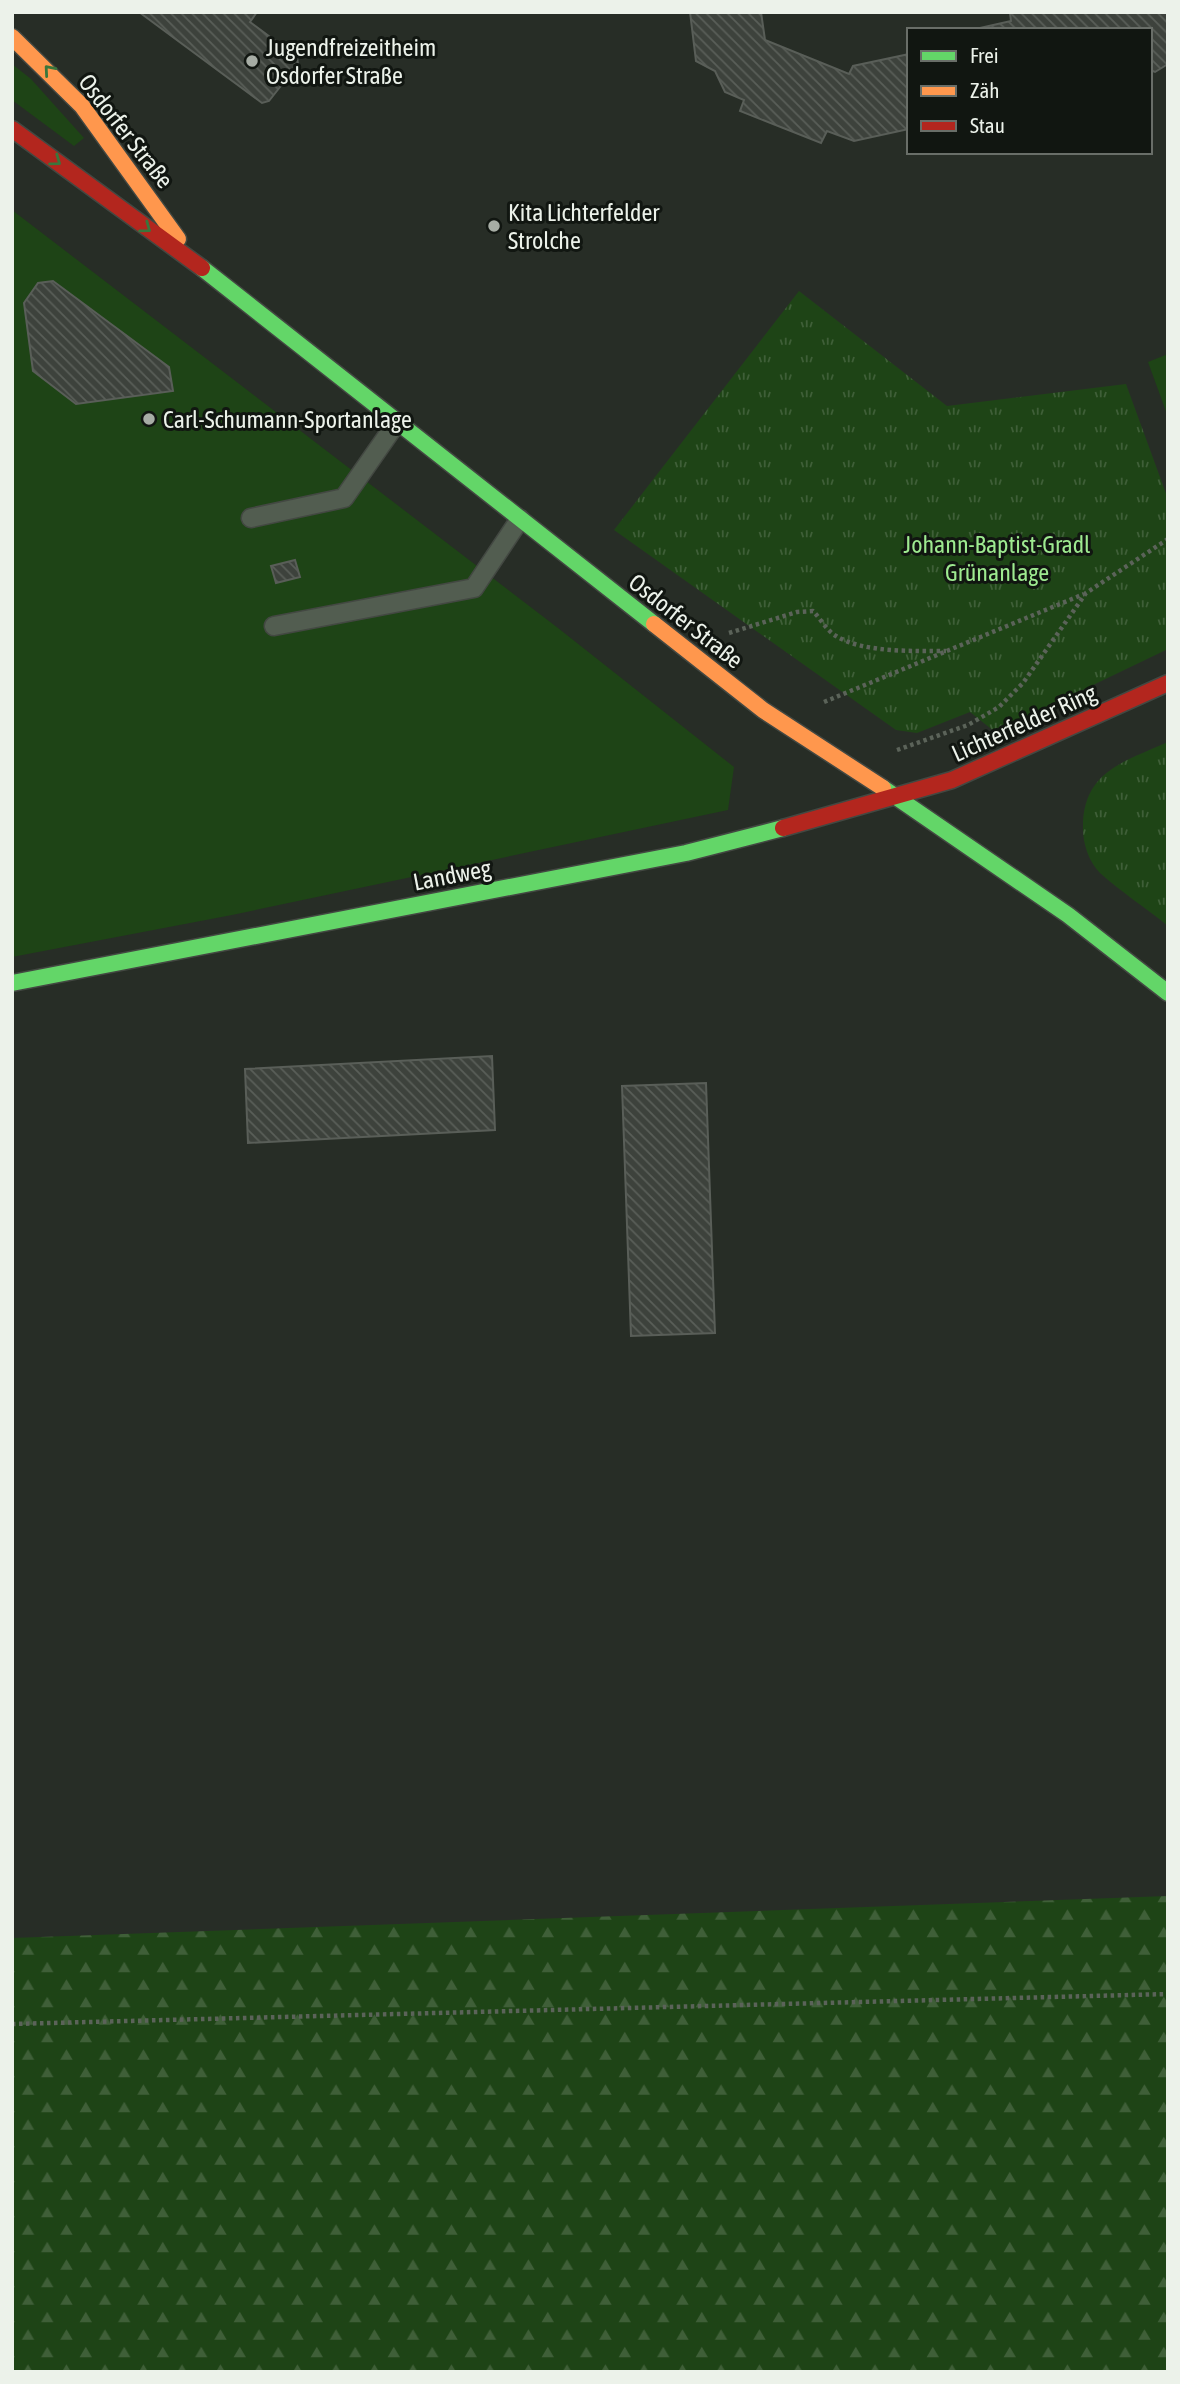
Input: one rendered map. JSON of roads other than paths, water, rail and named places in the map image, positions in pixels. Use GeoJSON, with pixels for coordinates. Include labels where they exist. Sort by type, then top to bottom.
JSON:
{"type":"FeatureCollection","features":[{"type":"Feature","properties":{"kind":"street","name":"Osdorfer Straße"},"geometry":{"type":"LineString","coordinates":[[12,37],[38,58],[114,145],[193,261]]}},
{"type":"Feature","properties":{"kind":"street","name":"Osdorfer Straße"},"geometry":{"type":"LineString","coordinates":[[12,129],[193,261],[763,710],[898,798],[1068,915],[1168,993]]}},
{"type":"Feature","properties":{"kind":"street","name":"Lichterfelder Ring"},"geometry":{"type":"LineString","coordinates":[[898,798],[952,780],[1168,683]]}},
{"type":"Feature","properties":{"kind":"street","name":"Landweg"},"geometry":{"type":"LineString","coordinates":[[12,983],[686,853],[898,798]]}},
{"type":"Feature","properties":{"kind":"lane"},"geometry":{"type":"LineString","coordinates":[[251,518],[344,498],[397,422]]}},
{"type":"Feature","properties":{"kind":"lane"},"geometry":{"type":"LineString","coordinates":[[274,626],[474,588],[520,519]]}},
{"type":"Feature","properties":{"kind":"place","name":"Jugendfreizeitheim Osdorfer Straße"},"geometry":{"type":"Point","coordinates":[252,61]}},
{"type":"Feature","properties":{"kind":"place","name":"Kita Lichterfelder Strolche"},"geometry":{"type":"Point","coordinates":[494,226]}},
{"type":"Feature","properties":{"kind":"place","name":"Carl-Schumann-Sportanlage"},"geometry":{"type":"Point","coordinates":[149,419]}},
{"type":"Feature","properties":{"kind":"park label","name":"Johann-Baptist-Gradl Grünanlage"},"geometry":{"type":"Point","coordinates":[997,558]}}]}
